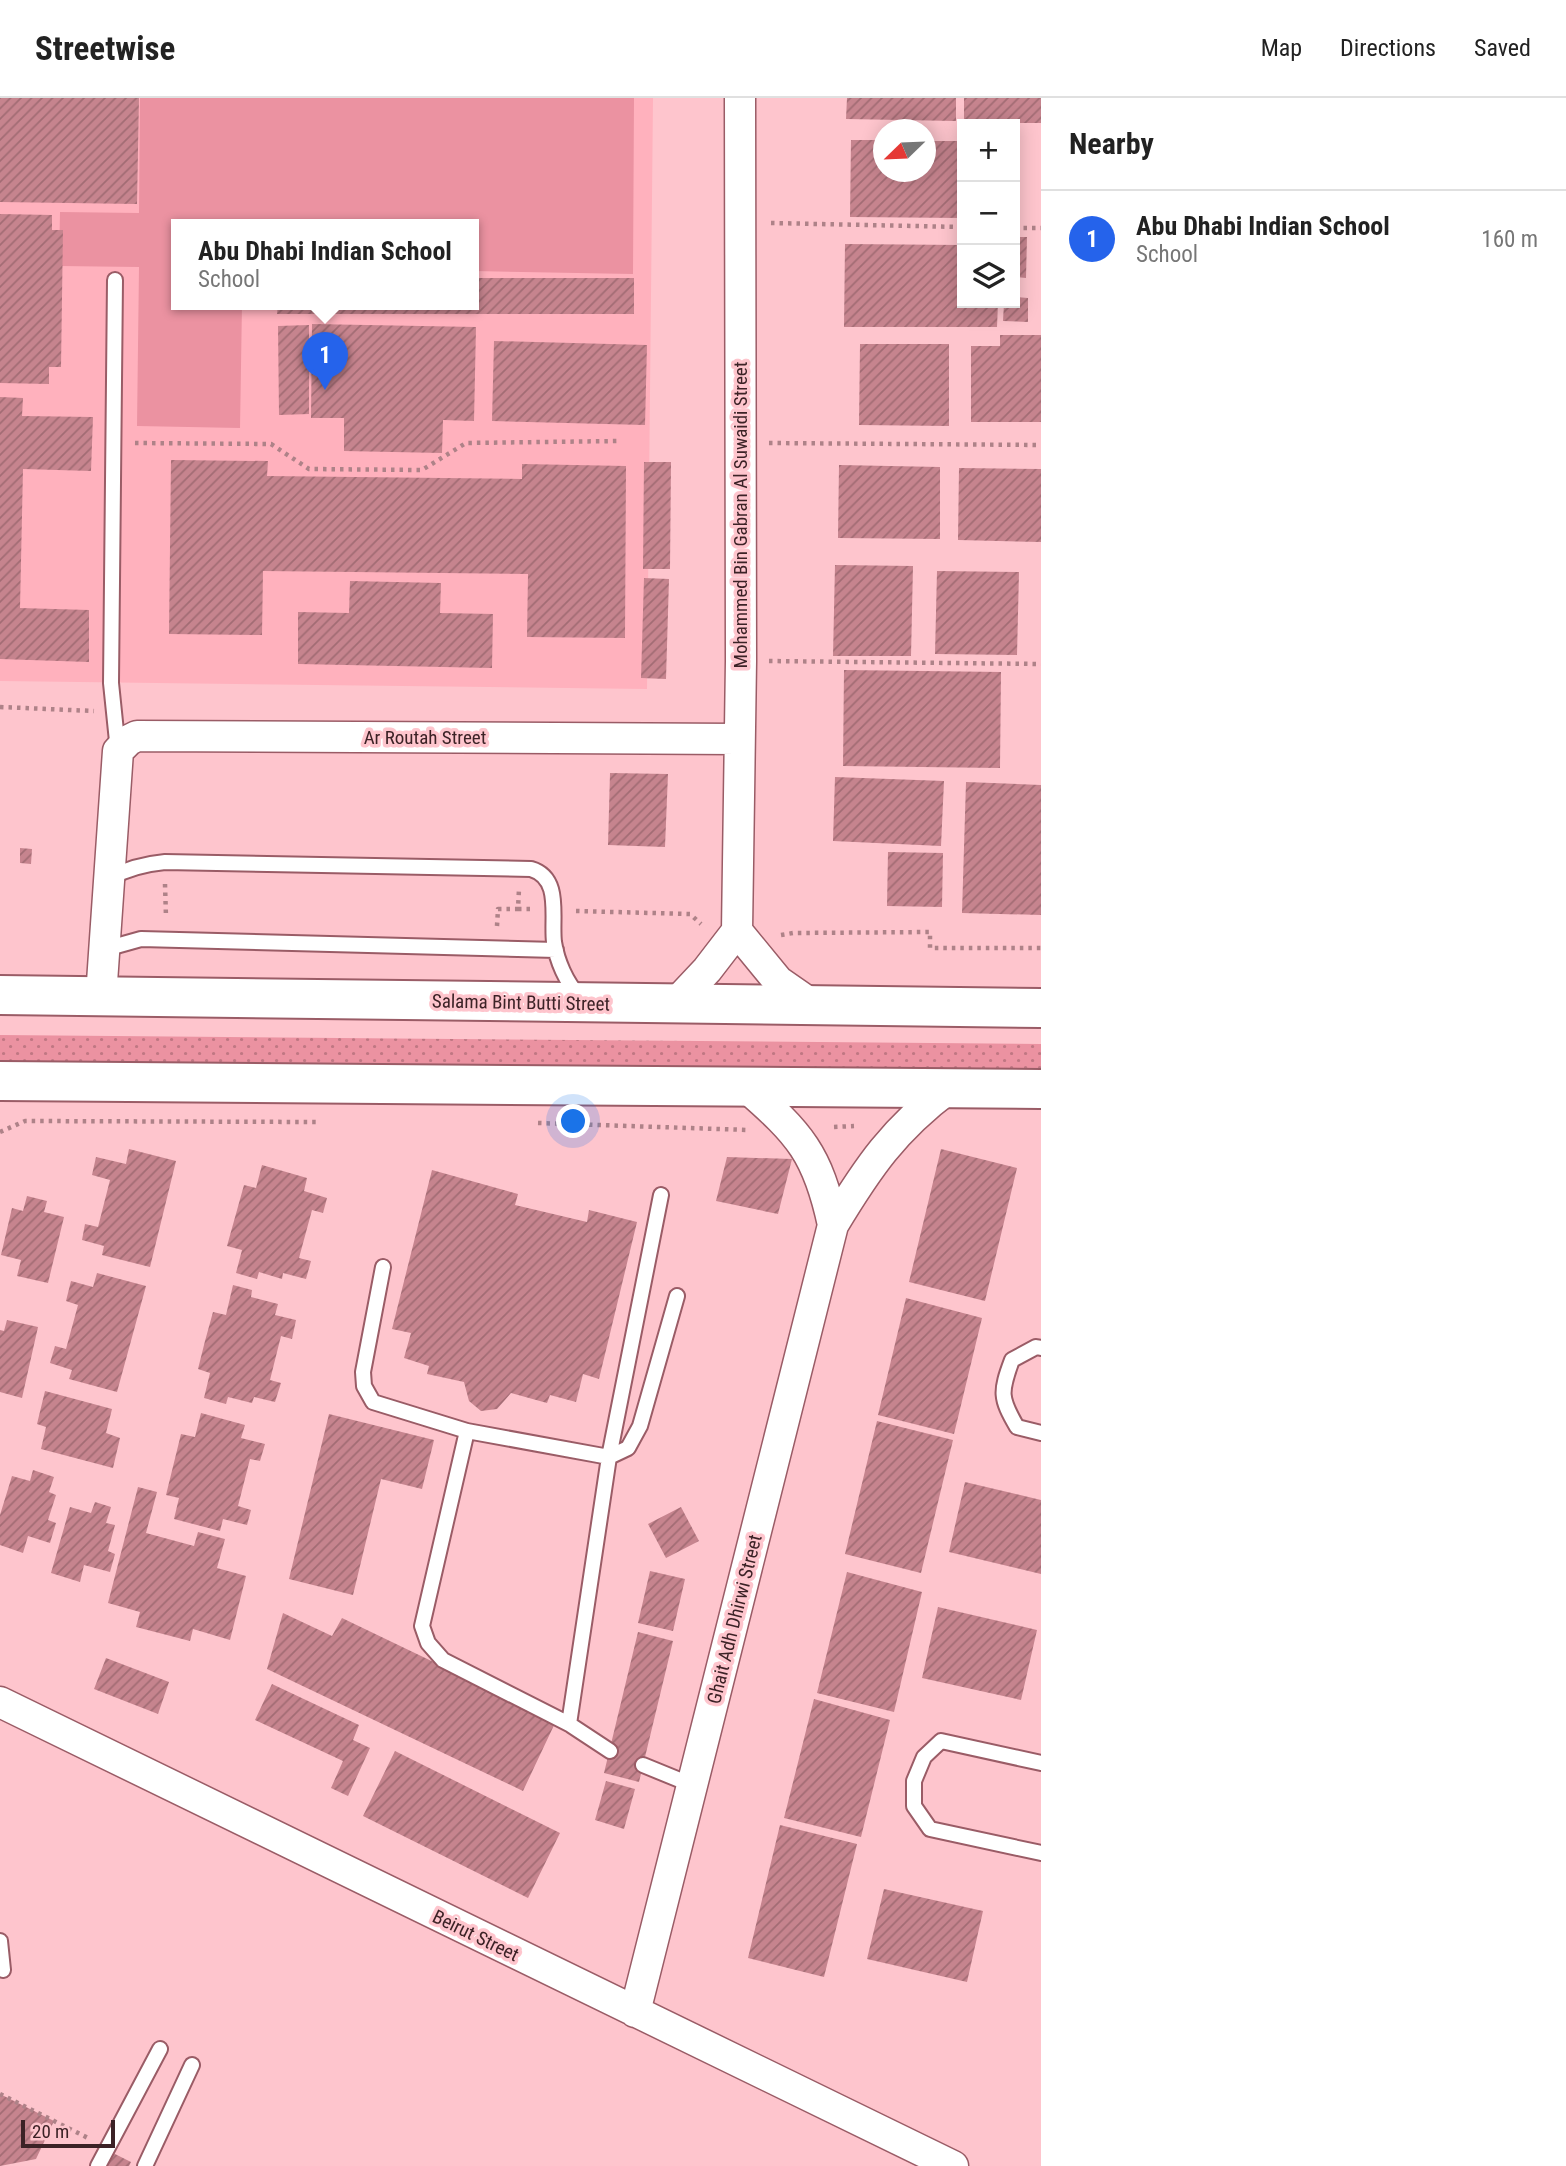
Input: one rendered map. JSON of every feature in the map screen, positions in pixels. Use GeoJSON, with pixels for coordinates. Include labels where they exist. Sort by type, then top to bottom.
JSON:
{"type":"FeatureCollection","features":[{"type":"Feature","properties":{"kind":"main road","name":"Salama Bint Butti Street"},"geometry":{"type":"LineString","coordinates":[[0,995],[1041,1008]]}},
{"type":"Feature","properties":{"kind":"main road"},"geometry":{"type":"LineString","coordinates":[[0,1081],[1041,1089]]}},
{"type":"Feature","properties":{"kind":"street","name":"Mohammed Bin Gabran Al Suwaidi Street"},"geometry":{"type":"LineString","coordinates":[[737,931],[740,98]]}},
{"type":"Feature","properties":{"kind":"street","name":"Ar Routah Street"},"geometry":{"type":"LineString","coordinates":[[118,751],[129,740],[148,735],[738,739]]}},
{"type":"Feature","properties":{"kind":"street"},"geometry":{"type":"LineString","coordinates":[[101,997],[118,751]]}},
{"type":"Feature","properties":{"kind":"street"},"geometry":{"type":"LineString","coordinates":[[675,1004],[707,970],[737,931],[778,981],[814,1006]]}},
{"type":"Feature","properties":{"kind":"street","name":"Ghait Adh Dhirwi Street"},"geometry":{"type":"LineString","coordinates":[[746,1087],[797,1135],[816,1164],[833,1225]]}},
{"type":"Feature","properties":{"kind":"street","name":"Ghait Adh Dhirwi Street"},"geometry":{"type":"LineString","coordinates":[[635,2012],[833,1225],[882,1149],[921,1110],[949,1088]]}},
{"type":"Feature","properties":{"kind":"street","name":"Beirut Street"},"geometry":{"type":"LineString","coordinates":[[0,1702],[953,2166]]}},
{"type":"Feature","properties":{"kind":"lane"},"geometry":{"type":"LineString","coordinates":[[115,280],[111,683],[118,751]]}},
{"type":"Feature","properties":{"kind":"lane"},"geometry":{"type":"LineString","coordinates":[[109,879],[127,869],[165,862],[531,869],[544,876],[552,889],[556,950],[566,977],[585,1002]]}},
{"type":"Feature","properties":{"kind":"lane"},"geometry":{"type":"LineString","coordinates":[[103,954],[131,941],[167,939],[556,950]]}},
{"type":"Feature","properties":{"kind":"lane"},"geometry":{"type":"LineString","coordinates":[[569,1724],[609,1457],[661,1195]]}},
{"type":"Feature","properties":{"kind":"lane"},"geometry":{"type":"LineString","coordinates":[[383,1267],[363,1372],[364,1386],[373,1402],[467,1431],[609,1457],[628,1448],[640,1426],[677,1296]]}},
{"type":"Feature","properties":{"kind":"lane"},"geometry":{"type":"LineString","coordinates":[[1041,1348],[1036,1347],[1012,1360],[1003,1382],[1003,1404],[1017,1427],[1041,1433]]}},
{"type":"Feature","properties":{"kind":"lane"},"geometry":{"type":"LineString","coordinates":[[467,1431],[422,1626],[428,1643],[443,1660],[569,1724],[610,1751]]}},
{"type":"Feature","properties":{"kind":"lane"},"geometry":{"type":"LineString","coordinates":[[1041,1763],[941,1741],[924,1757],[914,1781],[914,1806],[930,1829],[1041,1853]]}},
{"type":"Feature","properties":{"kind":"lane"},"geometry":{"type":"LineString","coordinates":[[643,1765],[692,1784]]}},
{"type":"Feature","properties":{"kind":"lane"},"geometry":{"type":"LineString","coordinates":[[0,1941],[3,1970]]}},
{"type":"Feature","properties":{"kind":"lane"},"geometry":{"type":"LineString","coordinates":[[98,2166],[160,2049]]}},
{"type":"Feature","properties":{"kind":"lane"},"geometry":{"type":"LineString","coordinates":[[145,2166],[192,2065]]}},
{"type":"Feature","properties":{"kind":"path"},"geometry":{"type":"LineString","coordinates":[[740,223],[957,227]]}},
{"type":"Feature","properties":{"kind":"path"},"geometry":{"type":"LineString","coordinates":[[1020,228],[1041,229]]}},
{"type":"Feature","properties":{"kind":"path"},"geometry":{"type":"LineString","coordinates":[[113,443],[271,444],[309,469],[422,470],[466,443],[619,441]]}},
{"type":"Feature","properties":{"kind":"path"},"geometry":{"type":"LineString","coordinates":[[739,442],[1041,444]]}},
{"type":"Feature","properties":{"kind":"path"},"geometry":{"type":"LineString","coordinates":[[740,661],[1041,664]]}},
{"type":"Feature","properties":{"kind":"path"},"geometry":{"type":"LineString","coordinates":[[0,707],[113,712]]}},
{"type":"Feature","properties":{"kind":"path"},"geometry":{"type":"LineString","coordinates":[[165,862],[167,939]]}},
{"type":"Feature","properties":{"kind":"path"},"geometry":{"type":"LineString","coordinates":[[518,909],[520,869]]}},
{"type":"Feature","properties":{"kind":"path"},"geometry":{"type":"LineString","coordinates":[[496,948],[498,909],[690,914],[701,923]]}},
{"type":"Feature","properties":{"kind":"path"},"geometry":{"type":"LineString","coordinates":[[773,937],[793,933],[930,932],[930,948],[1041,948]]}},
{"type":"Feature","properties":{"kind":"path"},"geometry":{"type":"LineString","coordinates":[[0,1132],[25,1121],[319,1121]]}},
{"type":"Feature","properties":{"kind":"path"},"geometry":{"type":"LineString","coordinates":[[536,1123],[754,1130]]}},
{"type":"Feature","properties":{"kind":"path"},"geometry":{"type":"LineString","coordinates":[[834,1127],[854,1126]]}},
{"type":"Feature","properties":{"kind":"path"},"geometry":{"type":"LineString","coordinates":[[0,2094],[108,2148]]}},
{"type":"Feature","properties":{"kind":"shaded area"},"geometry":{"type":"Polygon","coordinates":[[[0,98],[653,98],[647,689],[0,681],[0,98]]]}},
{"type":"Feature","properties":{"kind":"shaded area"},"geometry":{"type":"Polygon","coordinates":[[[140,98],[634,98],[633,274],[479,271],[479,219],[171,219],[171,310],[242,310],[240,428],[137,426],[139,267],[59,266],[60,212],[139,213],[140,98]]]}},
{"type":"Feature","properties":{"kind":"shaded area"},"geometry":{"type":"Polygon","coordinates":[[[0,1035],[1041,1044],[1041,1077],[0,1063],[0,1035]]]}},
{"type":"Feature","properties":{"kind":"building"},"geometry":{"type":"Polygon","coordinates":[[[0,98],[139,98],[137,204],[0,202],[0,98]]]}},
{"type":"Feature","properties":{"kind":"building"},"geometry":{"type":"Polygon","coordinates":[[[847,98],[956,98],[956,121],[846,119],[847,98]]]}},
{"type":"Feature","properties":{"kind":"building"},"geometry":{"type":"Polygon","coordinates":[[[964,98],[1041,98],[1041,123],[1020,123],[1020,119],[964,119],[964,98]]]}},
{"type":"Feature","properties":{"kind":"building"},"geometry":{"type":"Polygon","coordinates":[[[851,140],[873,140],[873,182],[936,182],[936,141],[957,141],[957,218],[850,217],[851,140]]]}},
{"type":"Feature","properties":{"kind":"building"},"geometry":{"type":"Polygon","coordinates":[[[0,214],[52,215],[52,230],[63,230],[61,367],[49,367],[49,384],[0,383],[0,214]]]}},
{"type":"Feature","properties":{"kind":"building"},"geometry":{"type":"Polygon","coordinates":[[[1020,237],[1027,237],[1026,278],[1020,277],[1020,237]]]}},
{"type":"Feature","properties":{"kind":"building"},"geometry":{"type":"Polygon","coordinates":[[[845,244],[957,245],[957,308],[998,308],[997,327],[844,327],[845,244]]]}},
{"type":"Feature","properties":{"kind":"building"},"geometry":{"type":"Polygon","coordinates":[[[479,278],[634,278],[634,314],[277,314],[277,310],[479,310],[479,278]]]}},
{"type":"Feature","properties":{"kind":"building"},"geometry":{"type":"Polygon","coordinates":[[[1020,297],[1028,298],[1028,322],[1003,321],[1004,308],[1020,308],[1020,297]]]}},
{"type":"Feature","properties":{"kind":"building"},"geometry":{"type":"Polygon","coordinates":[[[312,324],[476,327],[474,421],[443,420],[442,453],[344,451],[344,418],[311,418],[312,324]]]}},
{"type":"Feature","properties":{"kind":"building"},"geometry":{"type":"Polygon","coordinates":[[[309,325],[309,414],[279,415],[278,326],[309,325]]]}},
{"type":"Feature","properties":{"kind":"building"},"geometry":{"type":"Polygon","coordinates":[[[1000,335],[1041,335],[1041,422],[971,422],[971,346],[1000,346],[1000,335]]]}},
{"type":"Feature","properties":{"kind":"building"},"geometry":{"type":"Polygon","coordinates":[[[494,341],[647,345],[645,425],[492,421],[494,341]]]}},
{"type":"Feature","properties":{"kind":"building"},"geometry":{"type":"Polygon","coordinates":[[[860,344],[949,344],[949,426],[859,425],[860,344]]]}},
{"type":"Feature","properties":{"kind":"building"},"geometry":{"type":"Polygon","coordinates":[[[0,397],[23,398],[22,416],[93,417],[91,471],[23,469],[20,608],[89,610],[89,662],[0,659],[0,397]]]}},
{"type":"Feature","properties":{"kind":"building"},"geometry":{"type":"Polygon","coordinates":[[[171,460],[268,461],[267,476],[522,479],[522,464],[626,466],[625,638],[527,637],[528,574],[263,571],[262,635],[169,634],[171,460]]]}},
{"type":"Feature","properties":{"kind":"building"},"geometry":{"type":"Polygon","coordinates":[[[644,462],[671,462],[670,569],[643,569],[644,462]]]}},
{"type":"Feature","properties":{"kind":"building"},"geometry":{"type":"Polygon","coordinates":[[[839,465],[940,467],[940,539],[838,538],[839,465]]]}},
{"type":"Feature","properties":{"kind":"building"},"geometry":{"type":"Polygon","coordinates":[[[959,468],[1041,469],[1041,542],[958,540],[959,468]]]}},
{"type":"Feature","properties":{"kind":"building"},"geometry":{"type":"Polygon","coordinates":[[[835,565],[913,566],[911,656],[833,656],[835,565]]]}},
{"type":"Feature","properties":{"kind":"building"},"geometry":{"type":"Polygon","coordinates":[[[937,571],[1019,572],[1017,655],[935,654],[937,571]]]}},
{"type":"Feature","properties":{"kind":"building"},"geometry":{"type":"Polygon","coordinates":[[[644,578],[669,579],[666,679],[641,678],[644,578]]]}},
{"type":"Feature","properties":{"kind":"building"},"geometry":{"type":"Polygon","coordinates":[[[350,581],[441,583],[440,613],[493,614],[492,668],[298,664],[298,612],[349,613],[350,581]]]}},
{"type":"Feature","properties":{"kind":"building"},"geometry":{"type":"Polygon","coordinates":[[[844,670],[1001,672],[1000,768],[843,766],[844,670]]]}},
{"type":"Feature","properties":{"kind":"building"},"geometry":{"type":"Polygon","coordinates":[[[610,773],[668,774],[665,847],[608,845],[610,773]]]}},
{"type":"Feature","properties":{"kind":"building"},"geometry":{"type":"Polygon","coordinates":[[[835,777],[944,781],[941,846],[833,841],[835,777]]]}},
{"type":"Feature","properties":{"kind":"building"},"geometry":{"type":"Polygon","coordinates":[[[966,782],[1041,785],[1041,915],[962,913],[966,782]]]}},
{"type":"Feature","properties":{"kind":"building"},"geometry":{"type":"Polygon","coordinates":[[[20,848],[32,849],[31,864],[20,863],[20,848]]]}},
{"type":"Feature","properties":{"kind":"building"},"geometry":{"type":"Polygon","coordinates":[[[888,852],[943,853],[942,907],[887,906],[888,852]]]}},
{"type":"Feature","properties":{"kind":"building"},"geometry":{"type":"Polygon","coordinates":[[[129,1149],[176,1161],[150,1267],[102,1255],[104,1246],[82,1240],[85,1224],[98,1227],[110,1180],[92,1175],[96,1157],[126,1164],[129,1149]]]}},
{"type":"Feature","properties":{"kind":"building"},"geometry":{"type":"Polygon","coordinates":[[[941,1149],[1017,1168],[985,1301],[909,1282],[941,1149]]]}},
{"type":"Feature","properties":{"kind":"building"},"geometry":{"type":"Polygon","coordinates":[[[727,1157],[792,1159],[778,1214],[716,1201],[727,1157]]]}},
{"type":"Feature","properties":{"kind":"building"},"geometry":{"type":"Polygon","coordinates":[[[262,1165],[307,1178],[304,1191],[327,1198],[323,1213],[312,1210],[299,1258],[311,1261],[306,1279],[283,1273],[282,1279],[259,1272],[257,1279],[236,1273],[242,1250],[227,1246],[244,1185],[256,1188],[262,1165]]]}},
{"type":"Feature","properties":{"kind":"building"},"geometry":{"type":"Polygon","coordinates":[[[432,1170],[518,1194],[515,1205],[587,1222],[589,1210],[637,1222],[599,1379],[583,1374],[576,1402],[550,1395],[547,1403],[511,1393],[497,1409],[481,1411],[469,1401],[464,1382],[427,1374],[429,1366],[404,1358],[411,1333],[392,1329],[432,1170]]]}},
{"type":"Feature","properties":{"kind":"building"},"geometry":{"type":"Polygon","coordinates":[[[27,1196],[47,1201],[44,1212],[64,1217],[48,1283],[17,1276],[21,1260],[1,1255],[12,1208],[23,1211],[27,1196]]]}},
{"type":"Feature","properties":{"kind":"building"},"geometry":{"type":"Polygon","coordinates":[[[97,1273],[146,1286],[117,1392],[69,1379],[72,1370],[50,1363],[55,1346],[66,1349],[78,1305],[66,1301],[71,1281],[93,1287],[97,1273]]]}},
{"type":"Feature","properties":{"kind":"building"},"geometry":{"type":"Polygon","coordinates":[[[233,1285],[252,1290],[251,1297],[278,1304],[275,1315],[296,1320],[292,1339],[281,1336],[270,1380],[281,1383],[275,1402],[254,1397],[252,1403],[228,1397],[226,1404],[204,1398],[210,1373],[198,1369],[205,1341],[213,1312],[226,1315],[233,1285]]]}},
{"type":"Feature","properties":{"kind":"building"},"geometry":{"type":"Polygon","coordinates":[[[906,1298],[982,1318],[954,1434],[878,1415],[906,1298]]]}},
{"type":"Feature","properties":{"kind":"building"},"geometry":{"type":"Polygon","coordinates":[[[7,1320],[38,1327],[22,1398],[0,1392],[0,1330],[4,1331],[7,1320]]]}},
{"type":"Feature","properties":{"kind":"building"},"geometry":{"type":"Polygon","coordinates":[[[45,1391],[112,1409],[106,1433],[120,1438],[113,1468],[41,1449],[46,1427],[37,1424],[45,1391]]]}},
{"type":"Feature","properties":{"kind":"building"},"geometry":{"type":"Polygon","coordinates":[[[201,1413],[245,1425],[241,1438],[265,1444],[260,1461],[250,1459],[238,1506],[251,1510],[247,1525],[223,1519],[220,1531],[174,1519],[179,1498],[166,1495],[181,1434],[195,1437],[201,1413]]]}},
{"type":"Feature","properties":{"kind":"building"},"geometry":{"type":"Polygon","coordinates":[[[329,1414],[434,1440],[422,1489],[381,1479],[353,1595],[289,1579],[329,1414]]]}},
{"type":"Feature","properties":{"kind":"building"},"geometry":{"type":"Polygon","coordinates":[[[877,1421],[953,1440],[921,1573],[845,1554],[877,1421]]]}},
{"type":"Feature","properties":{"kind":"building"},"geometry":{"type":"Polygon","coordinates":[[[33,1470],[54,1477],[49,1492],[56,1495],[48,1520],[56,1523],[50,1543],[28,1536],[23,1553],[0,1545],[0,1515],[12,1476],[30,1481],[33,1470]]]}},
{"type":"Feature","properties":{"kind":"building"},"geometry":{"type":"Polygon","coordinates":[[[965,1482],[1041,1500],[1041,1574],[949,1552],[965,1482]]]}},
{"type":"Feature","properties":{"kind":"building"},"geometry":{"type":"Polygon","coordinates":[[[138,1487],[157,1492],[146,1533],[194,1546],[198,1532],[225,1539],[217,1568],[246,1576],[230,1640],[193,1629],[190,1641],[136,1627],[140,1612],[108,1603],[138,1487]]]}},
{"type":"Feature","properties":{"kind":"building"},"geometry":{"type":"Polygon","coordinates":[[[95,1502],[111,1507],[106,1523],[115,1525],[108,1551],[115,1554],[110,1572],[84,1565],[80,1582],[51,1573],[70,1507],[91,1513],[95,1502]]]}},
{"type":"Feature","properties":{"kind":"building"},"geometry":{"type":"Polygon","coordinates":[[[681,1507],[699,1541],[666,1558],[648,1524],[681,1507]]]}},
{"type":"Feature","properties":{"kind":"building"},"geometry":{"type":"Polygon","coordinates":[[[650,1571],[685,1579],[673,1631],[638,1623],[650,1571]]]}},
{"type":"Feature","properties":{"kind":"building"},"geometry":{"type":"Polygon","coordinates":[[[847,1572],[922,1592],[894,1712],[817,1693],[847,1572]]]}},
{"type":"Feature","properties":{"kind":"building"},"geometry":{"type":"Polygon","coordinates":[[[938,1607],[1037,1630],[1021,1700],[922,1678],[938,1607]]]}},
{"type":"Feature","properties":{"kind":"building"},"geometry":{"type":"Polygon","coordinates":[[[283,1613],[332,1636],[342,1618],[556,1721],[523,1791],[267,1669],[283,1613]]]}},
{"type":"Feature","properties":{"kind":"building"},"geometry":{"type":"Polygon","coordinates":[[[638,1632],[673,1641],[639,1782],[604,1773],[638,1632]]]}},
{"type":"Feature","properties":{"kind":"building"},"geometry":{"type":"Polygon","coordinates":[[[106,1658],[169,1682],[158,1714],[94,1689],[106,1658]]]}},
{"type":"Feature","properties":{"kind":"building"},"geometry":{"type":"Polygon","coordinates":[[[272,1684],[359,1725],[353,1740],[370,1748],[348,1796],[331,1788],[343,1761],[255,1720],[272,1684]]]}},
{"type":"Feature","properties":{"kind":"building"},"geometry":{"type":"Polygon","coordinates":[[[814,1699],[890,1720],[861,1837],[784,1818],[814,1699]]]}},
{"type":"Feature","properties":{"kind":"building"},"geometry":{"type":"Polygon","coordinates":[[[395,1751],[560,1833],[528,1898],[363,1816],[395,1751]]]}},
{"type":"Feature","properties":{"kind":"building"},"geometry":{"type":"Polygon","coordinates":[[[606,1781],[635,1789],[624,1829],[595,1820],[606,1781]]]}},
{"type":"Feature","properties":{"kind":"building"},"geometry":{"type":"Polygon","coordinates":[[[780,1825],[857,1844],[824,1977],[748,1958],[780,1825]]]}},
{"type":"Feature","properties":{"kind":"building"},"geometry":{"type":"Polygon","coordinates":[[[884,1889],[983,1911],[967,1982],[867,1959],[884,1889]]]}},
{"type":"Feature","properties":{"kind":"building"},"geometry":{"type":"Polygon","coordinates":[[[0,2094],[54,2121],[36,2159],[0,2166],[0,2094]]]}},
{"type":"Feature","properties":{"kind":"building"},"geometry":{"type":"Polygon","coordinates":[[[111,2152],[131,2162],[129,2166],[105,2166],[111,2152]]]}},
{"type":"Feature","properties":{"kind":"place","name":"Abu Dhabi Indian School"},"geometry":{"type":"Point","coordinates":[325,390]}}]}
